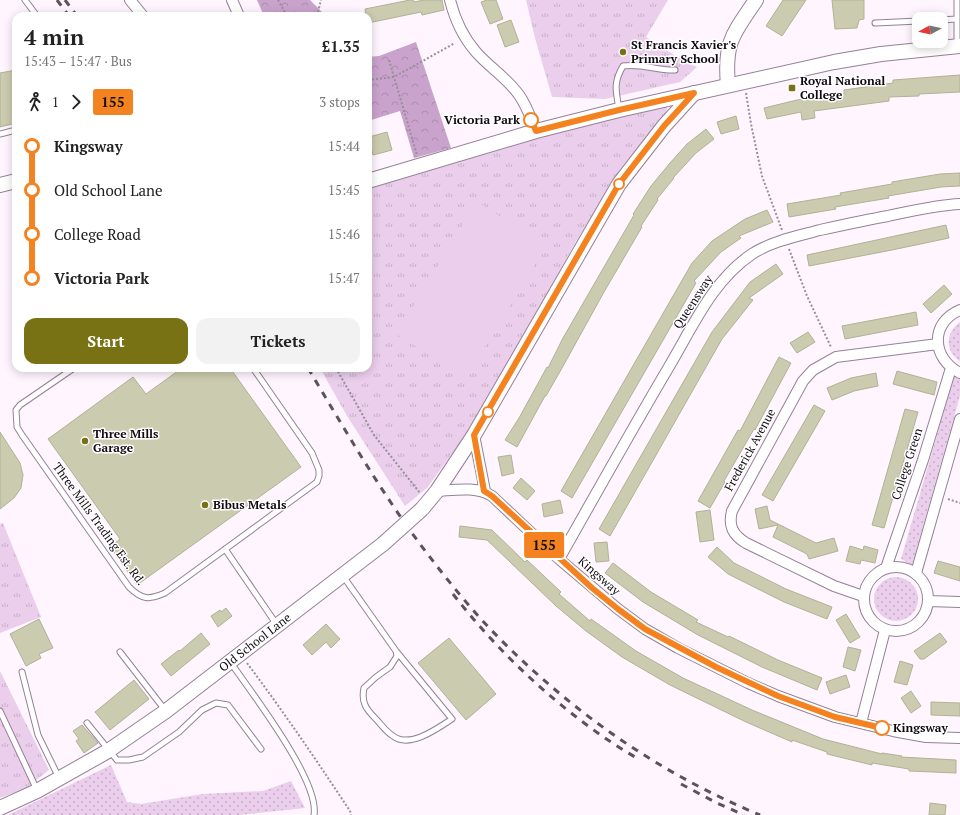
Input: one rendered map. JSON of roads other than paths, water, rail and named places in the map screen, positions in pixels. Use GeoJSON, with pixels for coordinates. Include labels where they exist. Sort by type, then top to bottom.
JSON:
{"type":"FeatureCollection","features":[{"type":"Feature","properties":{"kind":"street"},"geometry":{"type":"LineString","coordinates":[[130,0],[140,12]]}},
{"type":"Feature","properties":{"kind":"street"},"geometry":{"type":"LineString","coordinates":[[232,0],[237,12]]}},
{"type":"Feature","properties":{"kind":"street"},"geometry":{"type":"LineString","coordinates":[[450,0],[458,27],[476,52],[510,84],[520,96],[527,108],[536,131]]}},
{"type":"Feature","properties":{"kind":"street"},"geometry":{"type":"LineString","coordinates":[[728,85],[726,65],[730,43],[756,0]]}},
{"type":"Feature","properties":{"kind":"street"},"geometry":{"type":"LineString","coordinates":[[372,180],[536,131],[728,85],[834,62],[881,54],[958,46]]}},
{"type":"Feature","properties":{"kind":"street","name":"Old School Lane"},"geometry":{"type":"LineString","coordinates":[[0,808],[60,779],[108,751],[166,711],[383,544],[425,506],[437,491],[474,435],[619,184],[660,131],[694,93]]}},
{"type":"Feature","properties":{"kind":"street"},"geometry":{"type":"LineString","coordinates":[[0,185],[12,182]]}},
{"type":"Feature","properties":{"kind":"street","name":"Queensway"},"geometry":{"type":"LineString","coordinates":[[559,559],[632,428],[713,292],[739,264],[769,245],[802,234],[859,221],[945,205],[960,204]]}},
{"type":"Feature","properties":{"kind":"street"},"geometry":{"type":"LineString","coordinates":[[955,371],[942,358],[938,344],[938,333],[943,323],[953,313],[960,310]]}},
{"type":"Feature","properties":{"kind":"street","name":"Frederick Avenue"},"geometry":{"type":"LineString","coordinates":[[863,596],[834,586],[746,543],[737,537],[732,528],[730,519],[732,511],[803,381],[813,370],[836,357],[938,344]]}},
{"type":"Feature","properties":{"kind":"street","name":"College Green"},"geometry":{"type":"LineString","coordinates":[[886,568],[955,371]]}},
{"type":"Feature","properties":{"kind":"street"},"geometry":{"type":"LineString","coordinates":[[916,573],[960,419]]}},
{"type":"Feature","properties":{"kind":"street"},"geometry":{"type":"LineString","coordinates":[[437,491],[462,489],[484,491],[474,435]]}},
{"type":"Feature","properties":{"kind":"street","name":"Kingsway"},"geometry":{"type":"LineString","coordinates":[[484,491],[492,496],[559,559],[618,609],[645,629],[678,648],[748,683],[835,717],[893,731],[926,737],[960,738]]}},
{"type":"Feature","properties":{"kind":"street"},"geometry":{"type":"LineString","coordinates":[[894,567],[904,568],[916,573],[923,582],[928,593],[928,601],[924,616],[919,622],[902,632],[885,630],[875,624],[864,609],[863,596],[870,578],[886,568],[894,567]]}},
{"type":"Feature","properties":{"kind":"street"},"geometry":{"type":"LineString","coordinates":[[928,601],[960,602]]}},
{"type":"Feature","properties":{"kind":"street"},"geometry":{"type":"LineString","coordinates":[[860,723],[885,630]]}},
{"type":"Feature","properties":{"kind":"lane"},"geometry":{"type":"LineString","coordinates":[[25,0],[34,12]]}},
{"type":"Feature","properties":{"kind":"lane"},"geometry":{"type":"LineString","coordinates":[[957,0],[958,46]]}},
{"type":"Feature","properties":{"kind":"lane"},"geometry":{"type":"LineString","coordinates":[[948,20],[957,19]]}},
{"type":"Feature","properties":{"kind":"lane"},"geometry":{"type":"LineString","coordinates":[[875,23],[912,21]]}},
{"type":"Feature","properties":{"kind":"lane"},"geometry":{"type":"LineString","coordinates":[[619,110],[616,91],[617,76],[623,66],[632,65],[666,71],[675,70]]}},
{"type":"Feature","properties":{"kind":"lane"},"geometry":{"type":"LineString","coordinates":[[0,134],[12,131]]}},
{"type":"Feature","properties":{"kind":"lane","name":"Three Mills Trading Est. Rd."},"geometry":{"type":"LineString","coordinates":[[68,372],[20,405],[16,410],[17,427],[129,587],[142,597],[156,598],[165,593],[317,482],[319,470],[312,453],[256,372]]}},
{"type":"Feature","properties":{"kind":"lane"},"geometry":{"type":"LineString","coordinates":[[225,549],[277,626]]}},
{"type":"Feature","properties":{"kind":"lane"},"geometry":{"type":"LineString","coordinates":[[342,576],[396,651],[452,719],[427,736],[398,740],[392,736],[366,709],[363,700],[364,688],[390,667],[397,656],[396,651]]}},
{"type":"Feature","properties":{"kind":"lane"},"geometry":{"type":"LineString","coordinates":[[120,652],[166,711]]}},
{"type":"Feature","properties":{"kind":"lane"},"geometry":{"type":"LineString","coordinates":[[235,658],[304,774],[315,815]]}},
{"type":"Feature","properties":{"kind":"lane"},"geometry":{"type":"LineString","coordinates":[[22,672],[38,735],[60,779]]}},
{"type":"Feature","properties":{"kind":"lane"},"geometry":{"type":"LineString","coordinates":[[87,722],[108,751],[117,760],[129,760],[143,757],[179,732],[202,710],[216,704],[228,705],[261,749]]}},
{"type":"Feature","properties":{"kind":"lane"},"geometry":{"type":"LineString","coordinates":[[0,711],[37,791]]}},
{"type":"Feature","properties":{"kind":"railway"},"geometry":{"type":"LineString","coordinates":[[57,0],[66,12]]}},
{"type":"Feature","properties":{"kind":"railway"},"geometry":{"type":"LineString","coordinates":[[65,0],[74,12]]}},
{"type":"Feature","properties":{"kind":"railway"},"geometry":{"type":"LineString","coordinates":[[310,372],[364,462],[394,508],[462,597],[500,639],[559,693],[621,740],[688,781],[760,815]]}},
{"type":"Feature","properties":{"kind":"railway"},"geometry":{"type":"LineString","coordinates":[[453,594],[492,640],[536,684],[585,723],[635,757]]}},
{"type":"Feature","properties":{"kind":"railway"},"geometry":{"type":"LineString","coordinates":[[681,784],[744,815]]}},
{"type":"Feature","properties":{"kind":"place","name":"St Francis Xavier's Primary School"},"geometry":{"type":"Point","coordinates":[623,52]}},
{"type":"Feature","properties":{"kind":"place","name":"Royal National College"},"geometry":{"type":"Point","coordinates":[792,88]}},
{"type":"Feature","properties":{"kind":"place","name":"Victoria Park"},"geometry":{"type":"Point","coordinates":[531,120]}},
{"type":"Feature","properties":{"kind":"place","name":"Three Mills Garage"},"geometry":{"type":"Point","coordinates":[85,441]}},
{"type":"Feature","properties":{"kind":"place","name":"Bibus Metals"},"geometry":{"type":"Point","coordinates":[205,505]}},
{"type":"Feature","properties":{"kind":"place","name":"Kingsway"},"geometry":{"type":"Point","coordinates":[882,728]}}]}
